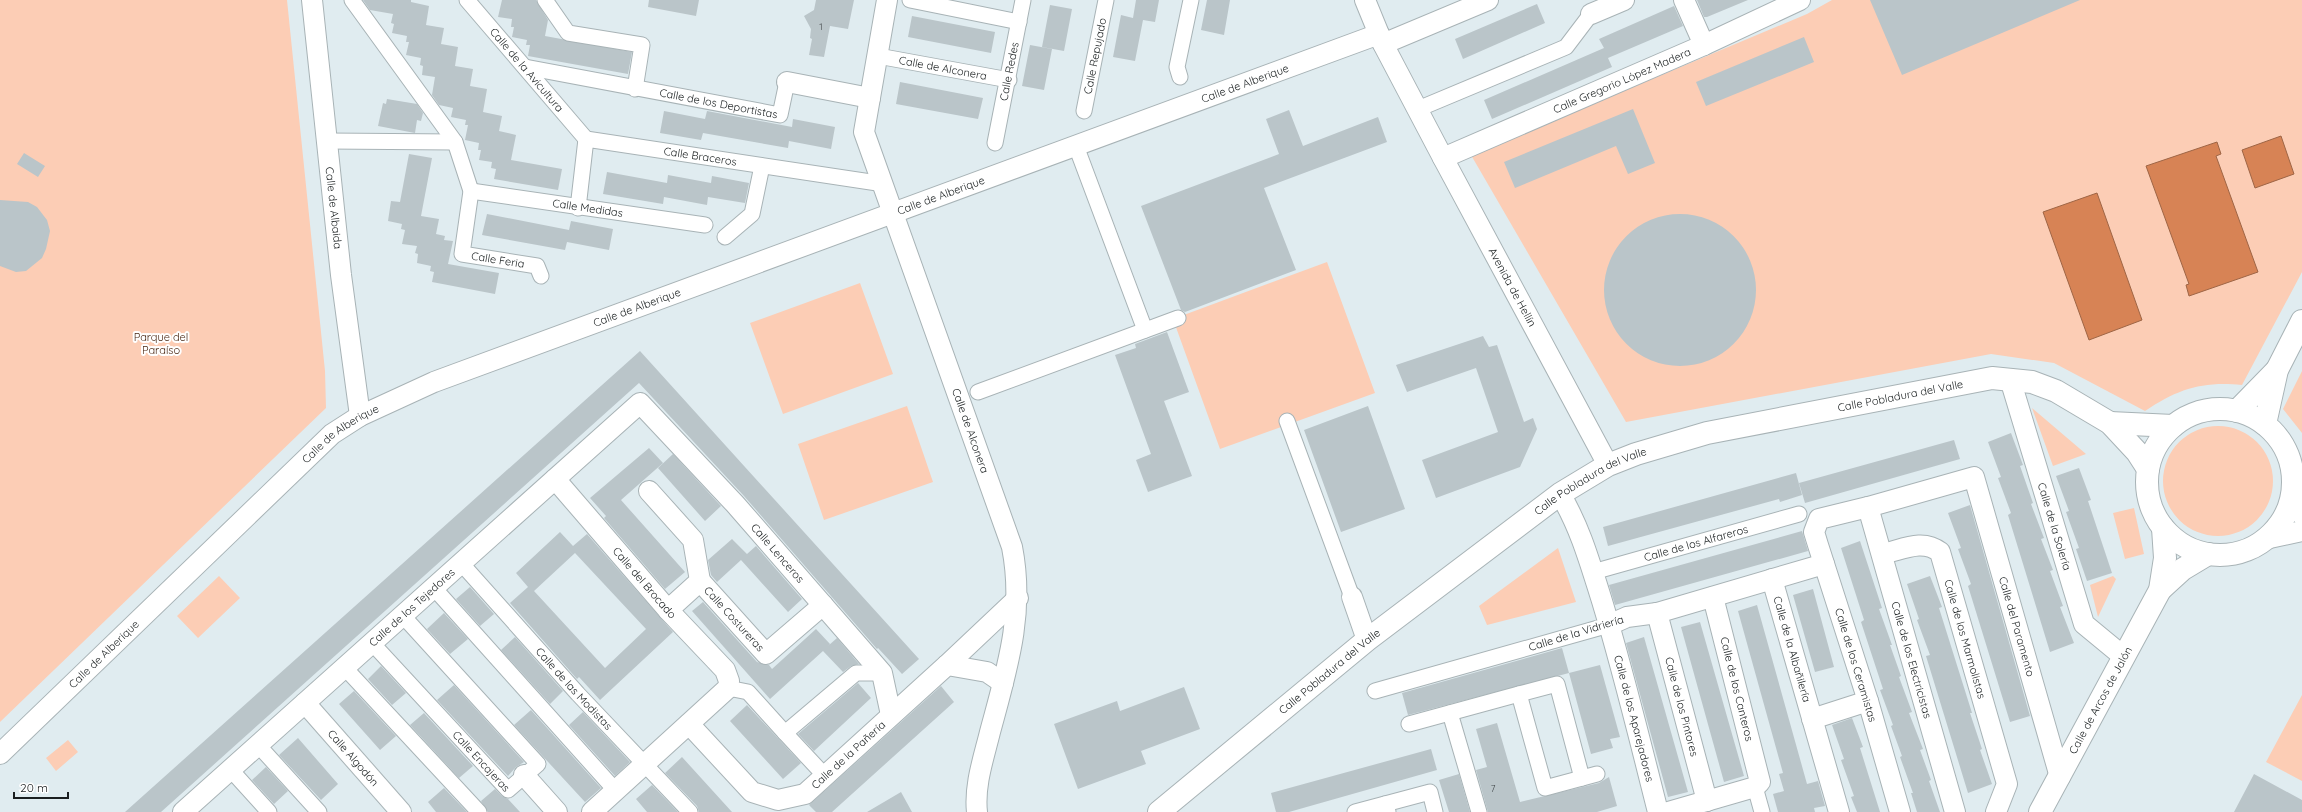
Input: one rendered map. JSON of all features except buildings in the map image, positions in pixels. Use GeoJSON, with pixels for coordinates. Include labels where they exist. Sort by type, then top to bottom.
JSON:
{"type":"FeatureCollection","features":[{"type":"Feature","properties":{"kind":"street","name":"Calle de Albaida"},"geometry":{"type":"LineString","coordinates":[[312,0],[327,141],[360,416]]}},
{"type":"Feature","properties":{"kind":"street"},"geometry":{"type":"LineString","coordinates":[[352,0],[456,142],[471,191]]}},
{"type":"Feature","properties":{"kind":"street","name":"Calle de la Avicultura"},"geometry":{"type":"LineString","coordinates":[[468,0],[586,139]]}},
{"type":"Feature","properties":{"kind":"street"},"geometry":{"type":"LineString","coordinates":[[545,0],[568,33],[642,45],[635,89]]}},
{"type":"Feature","properties":{"kind":"street","name":"Calle de Alconera"},"geometry":{"type":"LineString","coordinates":[[887,0],[864,132],[884,184],[892,213],[1012,547],[1017,574],[1018,598],[1015,631],[980,773],[976,803],[977,812]]}},
{"type":"Feature","properties":{"kind":"street"},"geometry":{"type":"LineString","coordinates":[[910,0],[1019,22]]}},
{"type":"Feature","properties":{"kind":"street","name":"Calle Redes"},"geometry":{"type":"LineString","coordinates":[[995,143],[1009,80],[1023,0]]}},
{"type":"Feature","properties":{"kind":"street","name":"Calle Repujado"},"geometry":{"type":"LineString","coordinates":[[1084,111],[1106,0]]}},
{"type":"Feature","properties":{"kind":"street"},"geometry":{"type":"LineString","coordinates":[[1180,77],[1177,67],[1191,0]]}},
{"type":"Feature","properties":{"kind":"street","name":"Avenida de Hellín"},"geometry":{"type":"LineString","coordinates":[[1365,0],[1381,39],[1443,158],[1608,466]]}},
{"type":"Feature","properties":{"kind":"street"},"geometry":{"type":"LineString","coordinates":[[1381,39],[1488,0]]}},
{"type":"Feature","properties":{"kind":"street"},"geometry":{"type":"LineString","coordinates":[[1418,109],[1566,47],[1591,14],[1624,0]]}},
{"type":"Feature","properties":{"kind":"street"},"geometry":{"type":"LineString","coordinates":[[1684,0],[1704,45]]}},
{"type":"Feature","properties":{"kind":"street","name":"Calle Gregorio López Madera"},"geometry":{"type":"LineString","coordinates":[[1443,158],[1704,45],[1800,0]]}},
{"type":"Feature","properties":{"kind":"street","name":"Calle de Alberique"},"geometry":{"type":"LineString","coordinates":[[0,754],[332,434],[360,416],[434,382],[1076,146],[1381,39]]}},
{"type":"Feature","properties":{"kind":"street","name":"Calle de Alconera"},"geometry":{"type":"LineString","coordinates":[[878,56],[1009,80]]}},
{"type":"Feature","properties":{"kind":"street","name":"Calle de los Deportistas"},"geometry":{"type":"LineString","coordinates":[[525,68],[780,115],[787,82],[870,98]]}},
{"type":"Feature","properties":{"kind":"street"},"geometry":{"type":"LineString","coordinates":[[578,208],[586,139]]}},
{"type":"Feature","properties":{"kind":"street","name":"Calle Braceros"},"geometry":{"type":"LineString","coordinates":[[586,139],[884,184]]}},
{"type":"Feature","properties":{"kind":"street"},"geometry":{"type":"LineString","coordinates":[[327,141],[456,142]]}},
{"type":"Feature","properties":{"kind":"street"},"geometry":{"type":"LineString","coordinates":[[1076,146],[1145,330]]}},
{"type":"Feature","properties":{"kind":"street"},"geometry":{"type":"LineString","coordinates":[[725,237],[752,214],[762,166]]}},
{"type":"Feature","properties":{"kind":"street","name":"Calle Medidas"},"geometry":{"type":"LineString","coordinates":[[471,191],[578,208],[704,225]]}},
{"type":"Feature","properties":{"kind":"street","name":"Calle Feria"},"geometry":{"type":"LineString","coordinates":[[471,191],[462,254],[537,266],[541,276]]}},
{"type":"Feature","properties":{"kind":"street"},"geometry":{"type":"LineString","coordinates":[[978,392],[1178,318]]}},
{"type":"Feature","properties":{"kind":"street"},"geometry":{"type":"LineString","coordinates":[[2265,424],[2277,370],[2302,321]]}},
{"type":"Feature","properties":{"kind":"street"},"geometry":{"type":"LineString","coordinates":[[2237,411],[2277,370]]}},
{"type":"Feature","properties":{"kind":"street","name":"Calle Pobladura del Valle"},"geometry":{"type":"LineString","coordinates":[[1158,812],[1367,640],[1560,494],[1608,466],[1642,452],[1707,433],[1969,381],[1992,378],[2032,382],[2056,391],[2110,423],[2137,452],[2148,469]]}},
{"type":"Feature","properties":{"kind":"street","name":"Calle de la Solería"},"geometry":{"type":"LineString","coordinates":[[2010,379],[2084,624],[2124,657]]}},
{"type":"Feature","properties":{"kind":"street","name":"Calle de los Tejedores"},"geometry":{"type":"LineString","coordinates":[[183,812],[640,403]]}},
{"type":"Feature","properties":{"kind":"street","name":"Calle Lenceros"},"geometry":{"type":"LineString","coordinates":[[640,403],[734,504],[882,673],[891,716]]}},
{"type":"Feature","properties":{"kind":"street"},"geometry":{"type":"LineString","coordinates":[[2265,539],[2283,517],[2291,497],[2293,483],[2288,456],[2279,439],[2265,424],[2252,416],[2237,411],[2220,409],[2203,411],[2187,417],[2173,426],[2156,448],[2148,469],[2148,494],[2156,518],[2163,528],[2183,545],[2208,554],[2238,552],[2265,539],[2302,530]]}},
{"type":"Feature","properties":{"kind":"street"},"geometry":{"type":"LineString","coordinates":[[1287,421],[1367,640]]}},
{"type":"Feature","properties":{"kind":"street","name":"Calle Pobladura del Valle"},"geometry":{"type":"LineString","coordinates":[[2110,423],[2173,426]]}},
{"type":"Feature","properties":{"kind":"street","name":"Calle del Paramento"},"geometry":{"type":"LineString","coordinates":[[1868,508],[1974,477],[2060,777]]}},
{"type":"Feature","properties":{"kind":"street","name":"Calle del Brocado"},"geometry":{"type":"LineString","coordinates":[[555,479],[668,610],[725,670],[728,688]]}},
{"type":"Feature","properties":{"kind":"street"},"geometry":{"type":"LineString","coordinates":[[649,491],[693,540],[700,581],[668,610]]}},
{"type":"Feature","properties":{"kind":"street"},"geometry":{"type":"LineString","coordinates":[[1560,494],[1575,518],[1609,625]]}},
{"type":"Feature","properties":{"kind":"street"},"geometry":{"type":"LineString","coordinates":[[2291,497],[2302,515]]}},
{"type":"Feature","properties":{"kind":"street","name":"Calle de los Ceramistas"},"geometry":{"type":"LineString","coordinates":[[1868,508],[1819,519],[1814,532],[1868,701],[1900,812]]}},
{"type":"Feature","properties":{"kind":"street","name":"Calle de los Electricistas"},"geometry":{"type":"LineString","coordinates":[[1868,508],[1955,812]]}},
{"type":"Feature","properties":{"kind":"street","name":"Calle de los Alfareros"},"geometry":{"type":"LineString","coordinates":[[1593,572],[1799,514]]}},
{"type":"Feature","properties":{"kind":"street","name":"Calle de Arcos de Jalón"},"geometry":{"type":"LineString","coordinates":[[2160,590],[2165,558],[2163,528]]}},
{"type":"Feature","properties":{"kind":"street","name":"Calle de los Marmolistas"},"geometry":{"type":"LineString","coordinates":[[1882,554],[1922,544],[1933,547],[1940,552],[2007,784],[1996,812]]}},
{"type":"Feature","properties":{"kind":"street","name":"Calle de Arcos de Jalón"},"geometry":{"type":"LineString","coordinates":[[2040,812],[2160,590],[2183,569],[2208,554]]}},
{"type":"Feature","properties":{"kind":"street","name":"Calle de las Modistas"},"geometry":{"type":"LineString","coordinates":[[461,564],[644,765],[690,812]]}},
{"type":"Feature","properties":{"kind":"street","name":"Calle de la Vidriería"},"geometry":{"type":"LineString","coordinates":[[1375,691],[1609,625],[1627,617],[1657,614],[1824,564]]}},
{"type":"Feature","properties":{"kind":"street","name":"Calle de la Albañilería"},"geometry":{"type":"LineString","coordinates":[[1772,579],[1839,812]]}},
{"type":"Feature","properties":{"kind":"street","name":"Calle Costureras"},"geometry":{"type":"LineString","coordinates":[[700,581],[766,654],[824,606]]}},
{"type":"Feature","properties":{"kind":"street"},"geometry":{"type":"LineString","coordinates":[[434,588],[606,804],[644,765],[728,688],[748,692],[825,776]]}},
{"type":"Feature","properties":{"kind":"street","name":"Calle de los Canteros"},"geometry":{"type":"LineString","coordinates":[[1714,597],[1758,784],[1762,812]]}},
{"type":"Feature","properties":{"kind":"street","name":"Calle de la Pañería"},"geometry":{"type":"LineString","coordinates":[[689,724],[752,792],[778,800],[805,794],[947,665],[1018,598]]}},
{"type":"Feature","properties":{"kind":"street","name":"Calle de los Pintores"},"geometry":{"type":"LineString","coordinates":[[1657,614],[1707,801]]}},
{"type":"Feature","properties":{"kind":"street","name":"Calle Encajeras"},"geometry":{"type":"LineString","coordinates":[[372,643],[508,790],[538,764],[403,616]]}},
{"type":"Feature","properties":{"kind":"street","name":"Calle de los Aparejadores"},"geometry":{"type":"LineString","coordinates":[[1609,625],[1658,812]]}},
{"type":"Feature","properties":{"kind":"street"},"geometry":{"type":"LineString","coordinates":[[947,665],[987,672],[1003,683]]}},
{"type":"Feature","properties":{"kind":"street"},"geometry":{"type":"LineString","coordinates":[[345,668],[479,812]]}},
{"type":"Feature","properties":{"kind":"street"},"geometry":{"type":"LineString","coordinates":[[785,734],[856,673],[882,673]]}},
{"type":"Feature","properties":{"kind":"street"},"geometry":{"type":"LineString","coordinates":[[1409,724],[1557,684],[1582,778]]}},
{"type":"Feature","properties":{"kind":"street"},"geometry":{"type":"LineString","coordinates":[[1519,694],[1545,788],[1597,774]]}},
{"type":"Feature","properties":{"kind":"street"},"geometry":{"type":"LineString","coordinates":[[1812,719],[1868,701]]}},
{"type":"Feature","properties":{"kind":"street","name":"Calle Algodón"},"geometry":{"type":"LineString","coordinates":[[305,703],[402,812]]}},
{"type":"Feature","properties":{"kind":"street"},"geometry":{"type":"LineString","coordinates":[[1450,713],[1479,812]]}},
{"type":"Feature","properties":{"kind":"street"},"geometry":{"type":"LineString","coordinates":[[258,745],[319,812]]}},
{"type":"Feature","properties":{"kind":"street"},"geometry":{"type":"LineString","coordinates":[[231,770],[269,812]]}},
{"type":"Feature","properties":{"kind":"street"},"geometry":{"type":"LineString","coordinates":[[524,775],[557,812]]}},
{"type":"Feature","properties":{"kind":"street"},"geometry":{"type":"LineString","coordinates":[[1668,812],[1758,784]]}},
{"type":"Feature","properties":{"kind":"street"},"geometry":{"type":"LineString","coordinates":[[1355,812],[1386,808],[1430,792],[1435,812]]}},
{"type":"Feature","properties":{"kind":"green space","name":"Parque del Paraíso"},"geometry":{"type":"Polygon","coordinates":[[[0,0],[287,0],[325,371],[326,408],[0,722],[0,0]]]}},
{"type":"Feature","properties":{"kind":"green space"},"geometry":{"type":"Polygon","coordinates":[[[1832,0],[2302,0],[2302,272],[2242,385],[2215,384],[2191,388],[2168,397],[2145,411],[2054,363],[1991,354],[1626,422],[1471,155],[1807,14],[1832,0]]]}},
{"type":"Feature","properties":{"kind":"green space"},"geometry":{"type":"Polygon","coordinates":[[[1327,262],[1375,393],[1220,449],[1173,319],[1327,262]]]}},
{"type":"Feature","properties":{"kind":"green space"},"geometry":{"type":"Polygon","coordinates":[[[860,283],[893,374],[783,414],[750,323],[860,283]]]}},
{"type":"Feature","properties":{"kind":"green space"},"geometry":{"type":"Polygon","coordinates":[[[2302,371],[2302,433],[2283,409],[2302,371]]]}},
{"type":"Feature","properties":{"kind":"green space"},"geometry":{"type":"Polygon","coordinates":[[[907,406],[933,482],[824,520],[798,444],[907,406]]]}},
{"type":"Feature","properties":{"kind":"green space"},"geometry":{"type":"Polygon","coordinates":[[[2032,408],[2086,454],[2053,466],[2032,408]]]}},
{"type":"Feature","properties":{"kind":"green space"},"geometry":{"type":"Polygon","coordinates":[[[2218,426],[2239,430],[2257,442],[2269,460],[2273,481],[2269,502],[2257,520],[2239,532],[2218,536],[2197,532],[2179,520],[2167,502],[2163,481],[2167,460],[2179,442],[2197,430],[2218,426]]]}},
{"type":"Feature","properties":{"kind":"green space"},"geometry":{"type":"Polygon","coordinates":[[[2134,508],[2144,554],[2125,559],[2113,513],[2134,508]]]}},
{"type":"Feature","properties":{"kind":"green space"},"geometry":{"type":"Polygon","coordinates":[[[1558,548],[1576,602],[1487,625],[1479,606],[1558,548]]]}},
{"type":"Feature","properties":{"kind":"green space"},"geometry":{"type":"Polygon","coordinates":[[[219,576],[240,598],[198,638],[177,616],[219,576]]]}},
{"type":"Feature","properties":{"kind":"green space"},"geometry":{"type":"Polygon","coordinates":[[[2113,576],[2116,579],[2098,617],[2090,585],[2113,576]]]}},
{"type":"Feature","properties":{"kind":"green space"},"geometry":{"type":"Polygon","coordinates":[[[2302,695],[2302,781],[2266,762],[2302,695]]]}},
{"type":"Feature","properties":{"kind":"green space"},"geometry":{"type":"Polygon","coordinates":[[[68,740],[78,752],[56,771],[46,758],[68,740]]]}},
{"type":"Feature","properties":{"kind":"shaded area"},"geometry":{"type":"Polygon","coordinates":[[[2281,136],[2294,174],[2255,188],[2242,150],[2281,136]]]}},
{"type":"Feature","properties":{"kind":"shaded area"},"geometry":{"type":"Polygon","coordinates":[[[2217,142],[2221,154],[2216,156],[2258,272],[2189,296],[2186,285],[2189,284],[2146,166],[2217,142]]]}},
{"type":"Feature","properties":{"kind":"shaded area"},"geometry":{"type":"Polygon","coordinates":[[[2097,193],[2142,320],[2089,340],[2043,212],[2097,193]]]}}]}
